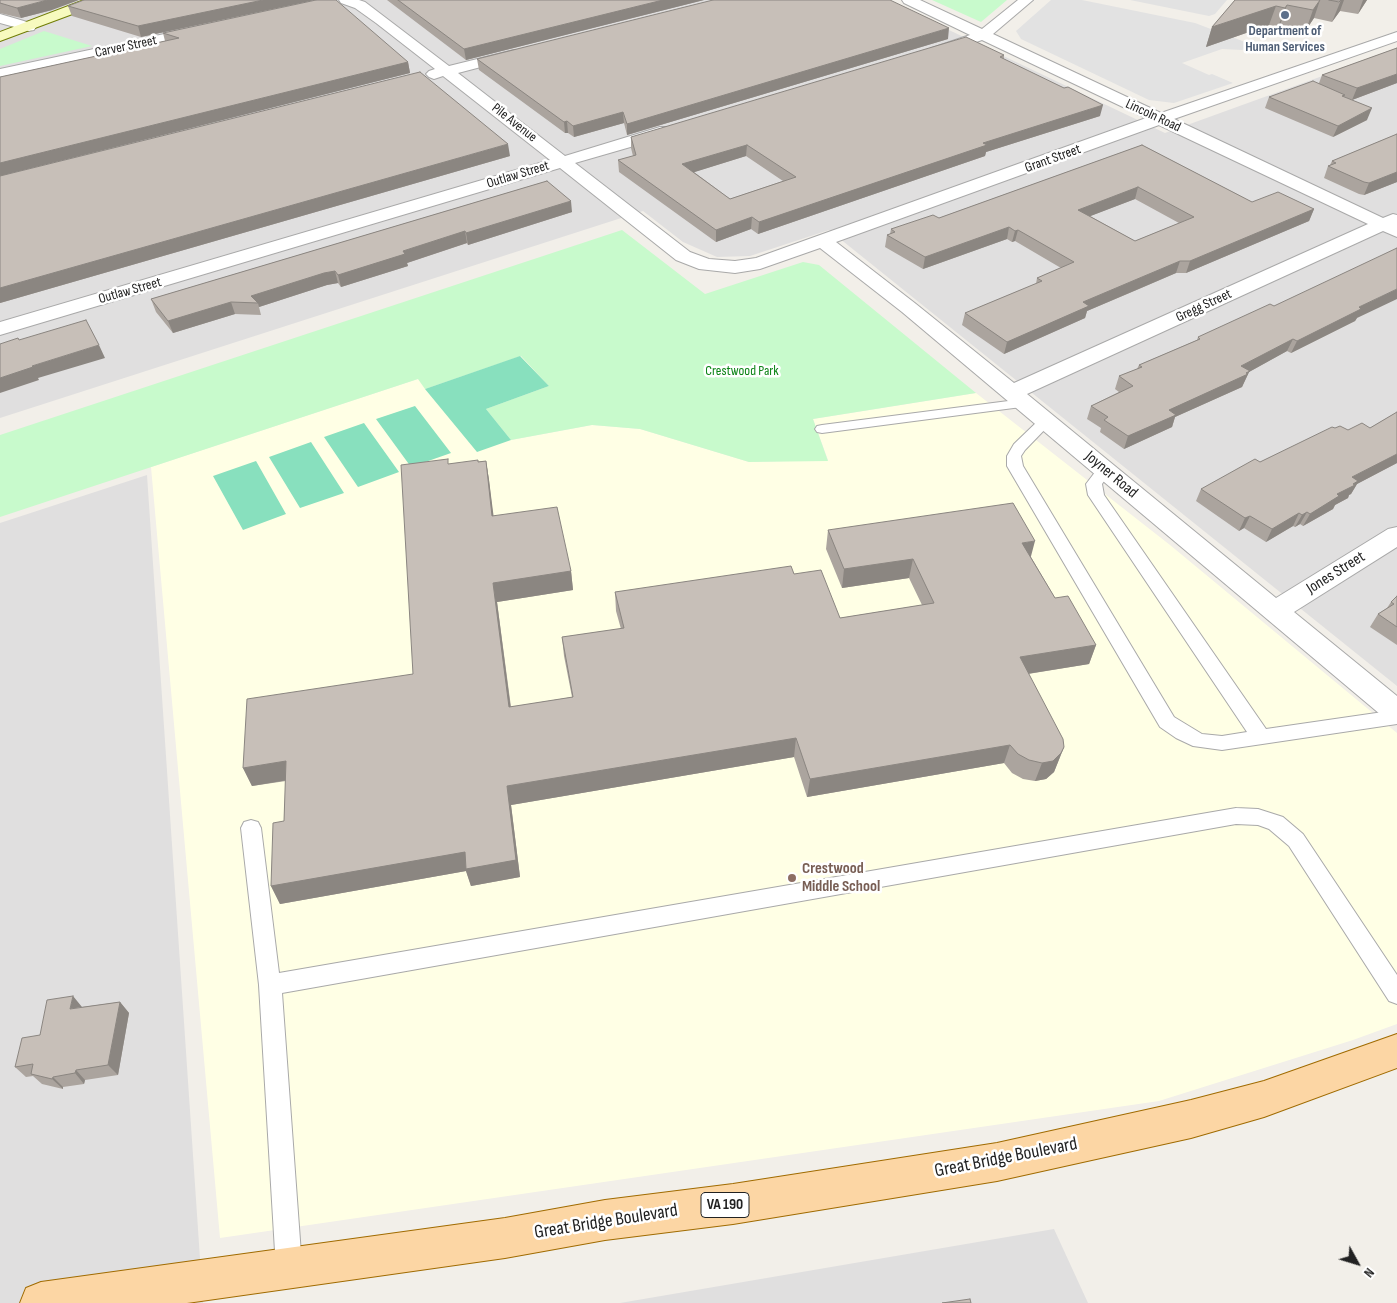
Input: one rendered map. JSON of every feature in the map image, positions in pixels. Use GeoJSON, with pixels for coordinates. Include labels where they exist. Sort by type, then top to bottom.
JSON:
{"type":"FeatureCollection","features":[{"type":"Feature","properties":{"kind":"main road","name":"Great Bridge Boulevard"},"geometry":{"type":"LineString","coordinates":[[41,1303],[505,1238],[606,1220],[733,1204],[997,1162],[1192,1119],[1264,1099],[1397,1051]]}},
{"type":"Feature","properties":{"kind":"street"},"geometry":{"type":"LineString","coordinates":[[0,38],[97,0]]}},
{"type":"Feature","properties":{"kind":"street","name":"Lincoln Road"},"geometry":{"type":"LineString","coordinates":[[909,0],[1160,119],[1392,225]]}},
{"type":"Feature","properties":{"kind":"street"},"geometry":{"type":"LineString","coordinates":[[923,55],[983,35],[1026,0]]}},
{"type":"Feature","properties":{"kind":"street","name":"Pile Avenue"},"geometry":{"type":"LineString","coordinates":[[339,1],[360,5],[683,256],[706,266]]}},
{"type":"Feature","properties":{"kind":"street"},"geometry":{"type":"LineString","coordinates":[[0,18],[29,26]]}},
{"type":"Feature","properties":{"kind":"street","name":"Carver Street"},"geometry":{"type":"LineString","coordinates":[[0,74],[213,28]]}},
{"type":"Feature","properties":{"kind":"street","name":"Grant Street"},"geometry":{"type":"LineString","coordinates":[[706,266],[735,267],[760,263],[1397,36]]}},
{"type":"Feature","properties":{"kind":"street"},"geometry":{"type":"LineString","coordinates":[[420,78],[532,50]]}},
{"type":"Feature","properties":{"kind":"street","name":"Outlaw Street"},"geometry":{"type":"LineString","coordinates":[[0,329],[687,125]]}},
{"type":"Feature","properties":{"kind":"street","name":"Gregg Street"},"geometry":{"type":"LineString","coordinates":[[1018,398],[1392,225]]}},
{"type":"Feature","properties":{"kind":"street","name":"Joyner Road"},"geometry":{"type":"LineString","coordinates":[[823,241],[909,308],[1397,712]]}},
{"type":"Feature","properties":{"kind":"street","name":"Jones Street"},"geometry":{"type":"LineString","coordinates":[[1275,611],[1397,535]]}},
{"type":"Feature","properties":{"kind":"lane"},"geometry":{"type":"LineString","coordinates":[[822,428],[1018,398]]}},
{"type":"Feature","properties":{"kind":"lane"},"geometry":{"type":"LineString","coordinates":[[1046,421],[1019,446],[1014,456],[1015,466],[1167,722],[1183,733],[1200,741],[1222,743],[1397,717]]}},
{"type":"Feature","properties":{"kind":"lane"},"geometry":{"type":"LineString","coordinates":[[1104,470],[1094,484],[1096,495],[1261,737]]}},
{"type":"Feature","properties":{"kind":"lane"},"geometry":{"type":"LineString","coordinates":[[270,985],[1236,816],[1258,817],[1276,823],[1296,840],[1397,994]]}},
{"type":"Feature","properties":{"kind":"lane"},"geometry":{"type":"LineString","coordinates":[[251,828],[270,985],[289,1268]]}},
{"type":"Feature","properties":{"kind":"shaded area"},"geometry":{"type":"Polygon","coordinates":[[[0,0],[886,0],[1165,133],[1397,49],[1397,686],[829,230],[750,256],[717,257],[683,242],[643,211],[0,418],[0,0]]]}},
{"type":"Feature","properties":{"kind":"shaded area"},"geometry":{"type":"Polygon","coordinates":[[[1051,0],[1082,0],[1195,23],[1253,45],[1242,50],[1222,49],[1182,63],[1233,83],[1174,103],[1149,100],[1021,39],[1016,31],[1051,0]]]}},
{"type":"Feature","properties":{"kind":"shaded area"},"geometry":{"type":"Polygon","coordinates":[[[1130,0],[1227,0],[1215,14],[1209,16],[1130,0]]]}},
{"type":"Feature","properties":{"kind":"shaded area","name":"Crestwood Middle School"},"geometry":{"type":"Polygon","coordinates":[[[521,356],[549,386],[486,409],[511,440],[592,425],[640,429],[749,462],[828,460],[813,419],[976,393],[1170,545],[1397,733],[1397,1024],[1353,1040],[1159,1101],[220,1238],[151,467],[418,379],[426,389],[521,356]]]}},
{"type":"Feature","properties":{"kind":"shaded area"},"geometry":{"type":"Polygon","coordinates":[[[147,475],[203,1303],[0,1303],[0,523],[147,475]]]}},
{"type":"Feature","properties":{"kind":"shaded area"},"geometry":{"type":"Polygon","coordinates":[[[1054,1229],[1088,1303],[620,1303],[1054,1229]]]}},
{"type":"Feature","properties":{"kind":"green space"},"geometry":{"type":"Polygon","coordinates":[[[932,0],[1007,0],[981,22],[932,0]]]}},
{"type":"Feature","properties":{"kind":"green space"},"geometry":{"type":"Polygon","coordinates":[[[44,31],[92,46],[0,66],[0,49],[44,31]]]}},
{"type":"Feature","properties":{"kind":"green space","name":"Crestwood Park"},"geometry":{"type":"Polygon","coordinates":[[[622,230],[705,294],[803,262],[819,265],[976,393],[813,419],[828,461],[749,462],[640,429],[592,425],[511,440],[486,409],[549,386],[521,356],[425,389],[418,379],[0,517],[0,435],[622,230]]]}},
{"type":"Feature","properties":{"kind":"green space"},"geometry":{"type":"Polygon","coordinates":[[[520,356],[549,386],[486,409],[511,440],[477,452],[425,389],[520,356]]]}},
{"type":"Feature","properties":{"kind":"green space"},"geometry":{"type":"Polygon","coordinates":[[[415,406],[451,453],[411,467],[376,419],[415,406]]]}},
{"type":"Feature","properties":{"kind":"green space"},"geometry":{"type":"Polygon","coordinates":[[[364,423],[399,472],[358,487],[324,437],[364,423]]]}},
{"type":"Feature","properties":{"kind":"green space"},"geometry":{"type":"Polygon","coordinates":[[[311,442],[344,493],[300,508],[269,457],[311,442]]]}},
{"type":"Feature","properties":{"kind":"green space"},"geometry":{"type":"Polygon","coordinates":[[[256,461],[286,514],[243,530],[213,476],[256,461]]]}},
{"type":"Feature","properties":{"kind":"building"},"geometry":{"type":"Polygon","coordinates":[[[0,0],[47,0],[17,8],[0,3],[0,0]]]}},
{"type":"Feature","properties":{"kind":"building"},"geometry":{"type":"Polygon","coordinates":[[[84,0],[263,0],[138,26],[68,6],[84,0]]]}},
{"type":"Feature","properties":{"kind":"building"},"geometry":{"type":"Polygon","coordinates":[[[316,0],[336,0],[408,62],[0,163],[0,77],[179,38],[163,33],[316,0]]]}},
{"type":"Feature","properties":{"kind":"building"},"geometry":{"type":"Polygon","coordinates":[[[398,0],[663,0],[464,49],[398,0]]]}},
{"type":"Feature","properties":{"kind":"building"},"geometry":{"type":"Polygon","coordinates":[[[713,0],[890,0],[949,28],[627,124],[623,112],[573,126],[567,121],[564,122],[477,59],[713,0]]]}},
{"type":"Feature","properties":{"kind":"building"},"geometry":{"type":"Polygon","coordinates":[[[1235,0],[1320,0],[1313,10],[1287,5],[1285,8],[1276,6],[1212,27],[1235,0]]]}},
{"type":"Feature","properties":{"kind":"building"},"geometry":{"type":"Polygon","coordinates":[[[966,37],[1004,55],[1000,57],[1064,88],[1068,87],[1103,105],[983,143],[987,145],[759,222],[752,217],[716,230],[618,160],[636,155],[631,137],[966,37]],[[747,145],[682,164],[730,199],[796,177],[747,145]]]}},
{"type":"Feature","properties":{"kind":"building"},"geometry":{"type":"Polygon","coordinates":[[[1397,48],[1397,74],[1357,88],[1322,75],[1397,48]]]}},
{"type":"Feature","properties":{"kind":"building"},"geometry":{"type":"Polygon","coordinates":[[[420,72],[508,144],[0,288],[0,176],[420,72]]]}},
{"type":"Feature","properties":{"kind":"building"},"geometry":{"type":"Polygon","coordinates":[[[1313,81],[1345,95],[1342,96],[1372,108],[1338,126],[1269,97],[1313,81]]]}},
{"type":"Feature","properties":{"kind":"building"},"geometry":{"type":"Polygon","coordinates":[[[1397,134],[1397,172],[1369,183],[1328,166],[1336,163],[1332,161],[1397,134]]]}},
{"type":"Feature","properties":{"kind":"building"},"geometry":{"type":"Polygon","coordinates":[[[1142,145],[1252,202],[1278,192],[1314,209],[1190,261],[1180,261],[1083,302],[1089,306],[1007,342],[965,313],[1042,281],[1037,278],[1074,262],[1018,230],[1015,231],[1009,227],[925,257],[887,235],[895,232],[891,229],[933,215],[939,218],[1142,145]],[[1138,187],[1078,210],[1135,241],[1194,217],[1138,187]]]}},
{"type":"Feature","properties":{"kind":"building"},"geometry":{"type":"Polygon","coordinates":[[[547,181],[571,201],[466,233],[465,231],[403,251],[405,254],[338,275],[335,271],[324,273],[251,296],[258,303],[231,302],[168,321],[151,299],[547,181]]]}},
{"type":"Feature","properties":{"kind":"building"},"geometry":{"type":"Polygon","coordinates":[[[1397,248],[1397,289],[1359,307],[1361,309],[1297,341],[1293,339],[1241,366],[1250,371],[1246,373],[1248,374],[1169,410],[1176,415],[1128,436],[1104,420],[1108,417],[1091,406],[1133,386],[1119,376],[1142,367],[1139,365],[1200,339],[1198,337],[1270,304],[1274,306],[1397,248]]]}},
{"type":"Feature","properties":{"kind":"building"},"geometry":{"type":"Polygon","coordinates":[[[86,320],[99,345],[0,378],[0,344],[86,320]]]}},
{"type":"Feature","properties":{"kind":"building"},"geometry":{"type":"Polygon","coordinates":[[[1397,412],[1397,454],[1352,477],[1358,481],[1353,484],[1355,485],[1337,494],[1339,496],[1310,514],[1307,512],[1302,515],[1299,513],[1272,529],[1250,516],[1245,518],[1201,489],[1255,459],[1260,462],[1332,427],[1340,426],[1348,430],[1362,423],[1370,428],[1397,412]]]}},
{"type":"Feature","properties":{"kind":"building"},"geometry":{"type":"Polygon","coordinates":[[[448,459],[448,464],[478,460],[478,462],[486,461],[492,516],[557,507],[571,571],[493,583],[509,707],[573,697],[562,637],[624,628],[615,592],[791,566],[794,574],[821,570],[840,618],[934,603],[913,559],[844,569],[828,530],[1013,503],[1035,541],[1022,543],[1055,598],[1068,596],[1096,645],[1020,657],[1063,739],[1064,747],[1053,761],[1042,763],[1029,760],[1018,754],[1010,745],[810,779],[796,738],[507,786],[516,860],[466,869],[465,852],[271,886],[273,823],[284,821],[286,761],[243,768],[247,699],[413,674],[401,465],[448,459]]]}},
{"type":"Feature","properties":{"kind":"building"},"geometry":{"type":"Polygon","coordinates":[[[1397,596],[1397,627],[1378,614],[1394,604],[1391,602],[1397,596]]]}},
{"type":"Feature","properties":{"kind":"building"},"geometry":{"type":"Polygon","coordinates":[[[73,996],[70,1009],[120,1002],[108,1065],[76,1070],[75,1073],[53,1077],[52,1079],[31,1074],[33,1064],[15,1067],[22,1038],[40,1035],[47,1000],[73,996]]]}},
{"type":"Feature","properties":{"kind":"building"},"geometry":{"type":"Polygon","coordinates":[[[970,1299],[971,1303],[942,1303],[970,1299]]]}},
{"type":"Feature","properties":{"kind":"place","name":"Department of Human Services"},"geometry":{"type":"Point","coordinates":[1285,15]}},
{"type":"Feature","properties":{"kind":"place","name":"Crestwood Middle School"},"geometry":{"type":"Point","coordinates":[792,878]}}]}
